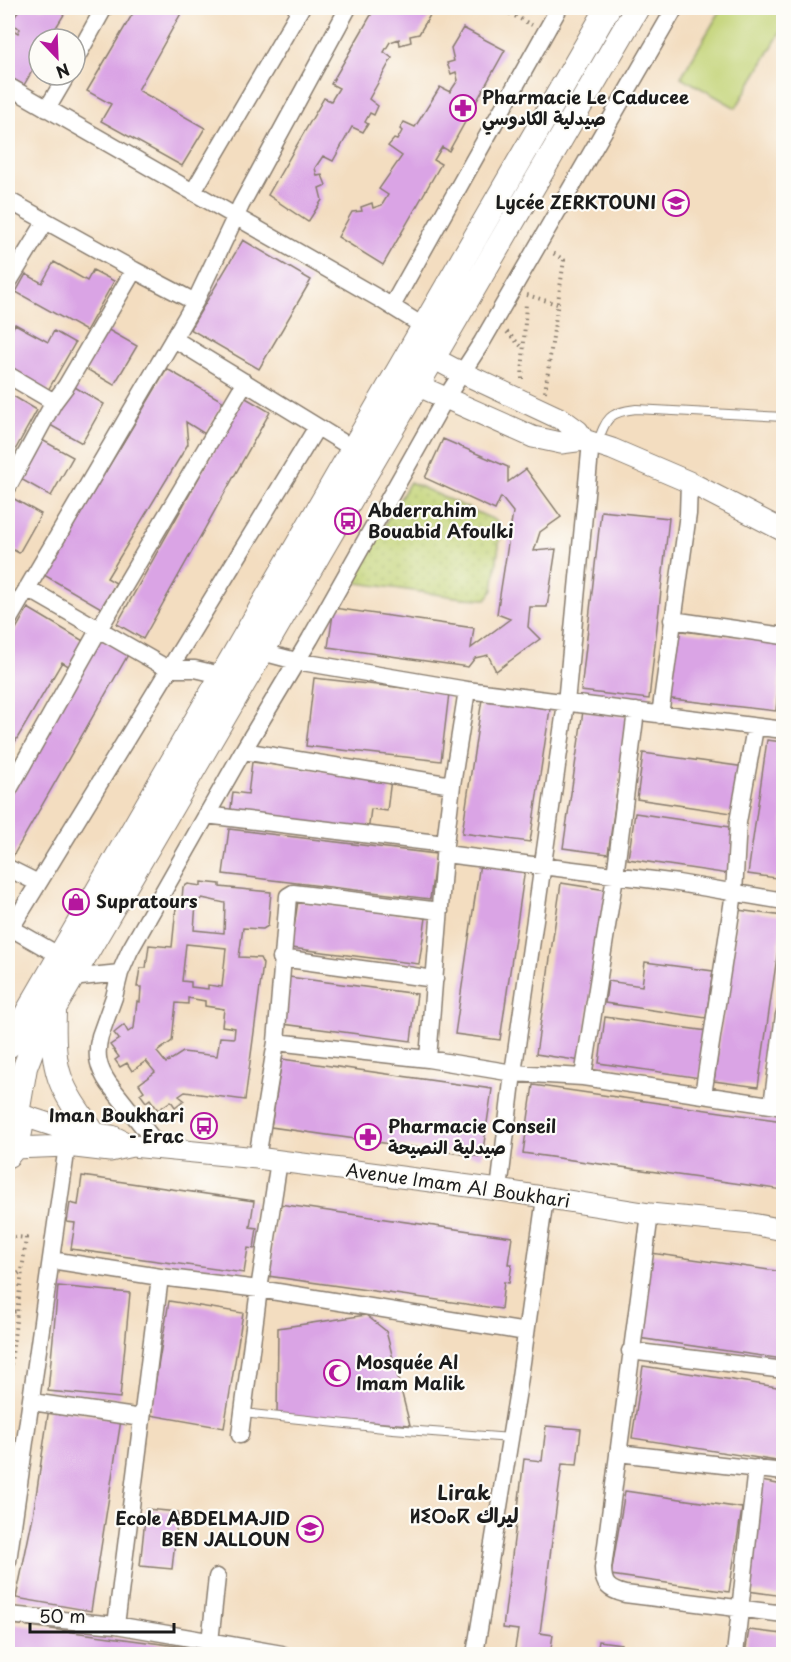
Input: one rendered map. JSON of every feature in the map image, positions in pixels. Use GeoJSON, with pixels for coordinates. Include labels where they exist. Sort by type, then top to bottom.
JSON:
{"type":"FeatureCollection","features":[{"type":"Feature","properties":{"kind":"main road"},"geometry":{"type":"LineString","coordinates":[[11,1151],[21,1128],[15,1106],[27,1060],[35,1041],[637,8]]}},
{"type":"Feature","properties":{"kind":"main road"},"geometry":{"type":"LineString","coordinates":[[8,1046],[604,9]]}},
{"type":"Feature","properties":{"kind":"main road"},"geometry":{"type":"LineString","coordinates":[[54,1009],[53,1050],[61,1083],[68,1099],[94,1134]]}},
{"type":"Feature","properties":{"kind":"street"},"geometry":{"type":"LineString","coordinates":[[87,38],[104,8]]}},
{"type":"Feature","properties":{"kind":"street"},"geometry":{"type":"LineString","coordinates":[[193,192],[301,8]]}},
{"type":"Feature","properties":{"kind":"street"},"geometry":{"type":"LineString","coordinates":[[8,621],[195,302],[236,217],[348,8]]}},
{"type":"Feature","properties":{"kind":"street"},"geometry":{"type":"LineString","coordinates":[[392,306],[559,8]]}},
{"type":"Feature","properties":{"kind":"street"},"geometry":{"type":"LineString","coordinates":[[159,1148],[105,1078],[98,1061],[97,1048],[120,973],[130,950],[445,399],[488,332],[675,8]]}},
{"type":"Feature","properties":{"kind":"street"},"geometry":{"type":"LineString","coordinates":[[8,86],[392,306],[434,357],[462,373],[563,420],[591,442],[689,482],[783,531]]}},
{"type":"Feature","properties":{"kind":"street"},"geometry":{"type":"LineString","coordinates":[[47,109],[59,87]]}},
{"type":"Feature","properties":{"kind":"street"},"geometry":{"type":"LineString","coordinates":[[8,200],[195,302]]}},
{"type":"Feature","properties":{"kind":"street"},"geometry":{"type":"LineString","coordinates":[[8,283],[46,221]]}},
{"type":"Feature","properties":{"kind":"street"},"geometry":{"type":"LineString","coordinates":[[8,487],[54,402],[66,387],[134,270]]}},
{"type":"Feature","properties":{"kind":"street"},"geometry":{"type":"LineString","coordinates":[[174,339],[352,448]]}},
{"type":"Feature","properties":{"kind":"street"},"geometry":{"type":"LineString","coordinates":[[8,375],[54,402]]}},
{"type":"Feature","properties":{"kind":"street"},"geometry":{"type":"LineString","coordinates":[[394,376],[533,437],[561,443],[591,442]]}},
{"type":"Feature","properties":{"kind":"street"},"geometry":{"type":"LineString","coordinates":[[8,791],[99,629],[245,382]]}},
{"type":"Feature","properties":{"kind":"street"},"geometry":{"type":"LineString","coordinates":[[60,956],[9,931],[317,427]]}},
{"type":"Feature","properties":{"kind":"street"},"geometry":{"type":"LineString","coordinates":[[499,1190],[513,1073],[566,703],[591,442]]}},
{"type":"Feature","properties":{"kind":"street"},"geometry":{"type":"LineString","coordinates":[[660,715],[688,514],[689,482]]}},
{"type":"Feature","properties":{"kind":"street"},"geometry":{"type":"LineString","coordinates":[[27,588],[168,669],[195,669],[221,675]]}},
{"type":"Feature","properties":{"kind":"street"},"geometry":{"type":"LineString","coordinates":[[672,620],[783,636]]}},
{"type":"Feature","properties":{"kind":"street"},"geometry":{"type":"LineString","coordinates":[[262,652],[296,661],[466,690],[783,730]]}},
{"type":"Feature","properties":{"kind":"street"},"geometry":{"type":"LineString","coordinates":[[428,1059],[445,849],[466,690]]}},
{"type":"Feature","properties":{"kind":"street"},"geometry":{"type":"LineString","coordinates":[[583,1077],[615,876],[636,711]]}},
{"type":"Feature","properties":{"kind":"street"},"geometry":{"type":"LineString","coordinates":[[703,1095],[734,893],[738,822],[755,728]]}},
{"type":"Feature","properties":{"kind":"street"},"geometry":{"type":"LineString","coordinates":[[243,750],[452,785]]}},
{"type":"Feature","properties":{"kind":"street"},"geometry":{"type":"LineString","coordinates":[[206,815],[445,849],[542,867],[678,883],[783,901]]}},
{"type":"Feature","properties":{"kind":"street"},"geometry":{"type":"LineString","coordinates":[[8,868],[38,883]]}},
{"type":"Feature","properties":{"kind":"street"},"geometry":{"type":"LineString","coordinates":[[257,1158],[276,1042],[287,898],[291,894],[440,910]]}},
{"type":"Feature","properties":{"kind":"street"},"geometry":{"type":"LineString","coordinates":[[281,958],[435,979]]}},
{"type":"Feature","properties":{"kind":"street"},"geometry":{"type":"LineString","coordinates":[[71,978],[120,973]]}},
{"type":"Feature","properties":{"kind":"street"},"geometry":{"type":"LineString","coordinates":[[276,1042],[428,1059],[513,1073],[583,1077],[778,1106],[783,1015]]}},
{"type":"Feature","properties":{"kind":"street","name":"Avenue Imam Al Boukhari"},"geometry":{"type":"LineString","coordinates":[[15,1106],[61,1128],[112,1136],[132,1146]]}},
{"type":"Feature","properties":{"kind":"street"},"geometry":{"type":"LineString","coordinates":[[8,1561],[67,1146]]}},
{"type":"Feature","properties":{"kind":"street","name":"Avenue Imam Al Boukhari"},"geometry":{"type":"LineString","coordinates":[[11,1151],[67,1146],[110,1152],[132,1146],[257,1158],[499,1190],[650,1214],[752,1224],[783,1230]]}},
{"type":"Feature","properties":{"kind":"street"},"geometry":{"type":"LineString","coordinates":[[240,1435],[279,1161]]}},
{"type":"Feature","properties":{"kind":"street"},"geometry":{"type":"LineString","coordinates":[[475,1654],[510,1438],[545,1197]]}},
{"type":"Feature","properties":{"kind":"street"},"geometry":{"type":"LineString","coordinates":[[650,1214],[603,1568],[607,1586],[614,1592],[625,1594],[783,1614]]}},
{"type":"Feature","properties":{"kind":"street"},"geometry":{"type":"LineString","coordinates":[[51,1260],[259,1289],[526,1332]]}},
{"type":"Feature","properties":{"kind":"street"},"geometry":{"type":"LineString","coordinates":[[116,1625],[160,1277]]}},
{"type":"Feature","properties":{"kind":"street"},"geometry":{"type":"LineString","coordinates":[[630,1351],[783,1370]]}},
{"type":"Feature","properties":{"kind":"street"},"geometry":{"type":"LineString","coordinates":[[32,1402],[142,1418]]}},
{"type":"Feature","properties":{"kind":"street"},"geometry":{"type":"LineString","coordinates":[[618,1453],[783,1472]]}},
{"type":"Feature","properties":{"kind":"street"},"geometry":{"type":"LineString","coordinates":[[735,1654],[756,1468]]}},
{"type":"Feature","properties":{"kind":"street"},"geometry":{"type":"LineString","coordinates":[[210,1642],[217,1577]]}},
{"type":"Feature","properties":{"kind":"street"},"geometry":{"type":"LineString","coordinates":[[8,1615],[116,1625],[260,1653],[282,1654]]}},
{"type":"Feature","properties":{"kind":"lane"},"geometry":{"type":"LineString","coordinates":[[591,442],[605,421],[620,410],[783,417]]}},
{"type":"Feature","properties":{"kind":"lane"},"geometry":{"type":"LineString","coordinates":[[243,1413],[393,1429],[510,1438]]}},
{"type":"Feature","properties":{"kind":"path"},"geometry":{"type":"LineString","coordinates":[[499,8],[546,32]]}},
{"type":"Feature","properties":{"kind":"path"},"geometry":{"type":"LineString","coordinates":[[544,398],[564,260],[553,253],[548,261]]}},
{"type":"Feature","properties":{"kind":"path"},"geometry":{"type":"LineString","coordinates":[[521,303],[532,286]]}},
{"type":"Feature","properties":{"kind":"path"},"geometry":{"type":"LineString","coordinates":[[526,295],[557,304]]}},
{"type":"Feature","properties":{"kind":"path"},"geometry":{"type":"LineString","coordinates":[[521,387],[526,295]]}},
{"type":"Feature","properties":{"kind":"path"},"geometry":{"type":"LineString","coordinates":[[499,338],[504,330],[524,348]]}},
{"type":"Feature","properties":{"kind":"path"},"geometry":{"type":"LineString","coordinates":[[8,1236],[26,1238],[10,1351],[8,1388]]}},
{"type":"Feature","properties":{"kind":"path"},"geometry":{"type":"LineString","coordinates":[[8,1280],[22,1271]]}},
{"type":"Feature","properties":{"kind":"path"},"geometry":{"type":"LineString","coordinates":[[8,1313],[17,1311]]}},
{"type":"Feature","properties":{"kind":"green space"},"geometry":{"type":"Polygon","coordinates":[[[722,8],[783,8],[783,28],[736,108],[681,77],[722,8]]]}},
{"type":"Feature","properties":{"kind":"green space"},"geometry":{"type":"Polygon","coordinates":[[[410,482],[497,521],[501,530],[493,590],[486,599],[463,598],[351,582],[410,482]]]}},
{"type":"Feature","properties":{"kind":"building"},"geometry":{"type":"Polygon","coordinates":[[[20,8],[68,8],[56,27],[27,27],[27,80],[24,85],[15,80],[13,84],[8,81],[8,27],[18,33],[20,29],[11,23],[20,8]]]}},
{"type":"Feature","properties":{"kind":"building"},"geometry":{"type":"Polygon","coordinates":[[[136,8],[184,8],[138,90],[205,128],[182,166],[101,121],[111,104],[87,91],[136,8]]]}},
{"type":"Feature","properties":{"kind":"building"},"geometry":{"type":"Polygon","coordinates":[[[375,8],[429,8],[433,10],[419,34],[410,36],[411,42],[400,45],[399,39],[390,42],[384,52],[392,58],[369,99],[378,106],[374,115],[370,113],[365,122],[368,124],[363,132],[352,127],[333,161],[323,156],[315,168],[317,176],[322,175],[326,185],[319,188],[322,200],[308,222],[268,195],[324,98],[331,101],[339,88],[331,84],[375,8]]]}},
{"type":"Feature","properties":{"kind":"building"},"geometry":{"type":"Polygon","coordinates":[[[463,28],[505,50],[449,151],[442,147],[434,160],[441,164],[383,265],[338,237],[352,212],[362,211],[361,207],[372,203],[373,208],[382,205],[388,195],[379,189],[402,156],[388,146],[394,139],[397,140],[404,122],[415,127],[440,87],[450,92],[458,80],[456,72],[451,74],[447,63],[454,61],[451,48],[463,28]]]}},
{"type":"Feature","properties":{"kind":"building"},"geometry":{"type":"Polygon","coordinates":[[[243,240],[311,280],[259,369],[190,329],[243,240]]]}},
{"type":"Feature","properties":{"kind":"building"},"geometry":{"type":"Polygon","coordinates":[[[54,262],[87,281],[93,270],[114,281],[86,331],[16,292],[26,274],[42,283],[54,262]]]}},
{"type":"Feature","properties":{"kind":"building"},"geometry":{"type":"Polygon","coordinates":[[[15,324],[48,342],[54,331],[75,343],[47,392],[8,370],[8,337],[15,324]]]}},
{"type":"Feature","properties":{"kind":"building"},"geometry":{"type":"Polygon","coordinates":[[[105,328],[137,346],[114,385],[83,367],[105,328]]]}},
{"type":"Feature","properties":{"kind":"building"},"geometry":{"type":"Polygon","coordinates":[[[167,369],[224,402],[205,434],[186,422],[188,444],[107,578],[116,583],[101,608],[44,575],[167,369]]]}},
{"type":"Feature","properties":{"kind":"building"},"geometry":{"type":"Polygon","coordinates":[[[73,386],[104,404],[82,443],[50,425],[73,386]]]}},
{"type":"Feature","properties":{"kind":"building"},"geometry":{"type":"Polygon","coordinates":[[[8,393],[37,410],[8,463],[8,393]]]}},
{"type":"Feature","properties":{"kind":"building"},"geometry":{"type":"Polygon","coordinates":[[[244,397],[270,412],[143,639],[117,624],[244,397]]]}},
{"type":"Feature","properties":{"kind":"building"},"geometry":{"type":"Polygon","coordinates":[[[443,439],[508,467],[508,482],[526,469],[561,517],[540,532],[534,551],[556,549],[547,607],[530,607],[528,627],[540,639],[496,671],[488,655],[475,658],[468,667],[328,647],[334,608],[474,628],[471,648],[510,619],[497,614],[513,512],[501,497],[495,510],[425,478],[443,439]]]}},
{"type":"Feature","properties":{"kind":"building"},"geometry":{"type":"Polygon","coordinates":[[[42,440],[73,457],[51,496],[19,478],[42,440]]]}},
{"type":"Feature","properties":{"kind":"building"},"geometry":{"type":"Polygon","coordinates":[[[9,496],[41,514],[19,553],[8,547],[9,496]]]}},
{"type":"Feature","properties":{"kind":"building"},"geometry":{"type":"Polygon","coordinates":[[[601,511],[669,518],[649,699],[581,691],[601,511]]]}},
{"type":"Feature","properties":{"kind":"building"},"geometry":{"type":"Polygon","coordinates":[[[28,608],[85,642],[70,667],[62,662],[8,754],[8,643],[28,608]]]}},
{"type":"Feature","properties":{"kind":"building"},"geometry":{"type":"Polygon","coordinates":[[[673,630],[783,643],[776,711],[664,698],[673,630]]]}},
{"type":"Feature","properties":{"kind":"building"},"geometry":{"type":"Polygon","coordinates":[[[99,637],[129,653],[13,856],[8,853],[8,798],[99,637]]]}},
{"type":"Feature","properties":{"kind":"building"},"geometry":{"type":"Polygon","coordinates":[[[314,678],[449,693],[441,761],[306,746],[314,678]]]}},
{"type":"Feature","properties":{"kind":"building"},"geometry":{"type":"Polygon","coordinates":[[[482,699],[550,709],[530,842],[462,833],[482,699]]]}},
{"type":"Feature","properties":{"kind":"building"},"geometry":{"type":"Polygon","coordinates":[[[583,711],[628,717],[608,854],[563,848],[583,711]]]}},
{"type":"Feature","properties":{"kind":"building"},"geometry":{"type":"Polygon","coordinates":[[[767,740],[783,742],[783,879],[748,874],[767,740]]]}},
{"type":"Feature","properties":{"kind":"building"},"geometry":{"type":"Polygon","coordinates":[[[643,753],[745,767],[738,814],[637,799],[643,753]]]}},
{"type":"Feature","properties":{"kind":"building"},"geometry":{"type":"Polygon","coordinates":[[[252,762],[391,779],[387,811],[371,809],[368,832],[230,815],[233,792],[248,794],[252,762]]]}},
{"type":"Feature","properties":{"kind":"building"},"geometry":{"type":"Polygon","coordinates":[[[635,813],[736,828],[729,874],[628,859],[635,813]]]}},
{"type":"Feature","properties":{"kind":"building"},"geometry":{"type":"Polygon","coordinates":[[[229,829],[436,854],[430,899],[223,874],[229,829]]]}},
{"type":"Feature","properties":{"kind":"building"},"geometry":{"type":"Polygon","coordinates":[[[480,863],[525,869],[500,1040],[455,1034],[480,863]]]}},
{"type":"Feature","properties":{"kind":"building"},"geometry":{"type":"Polygon","coordinates":[[[201,882],[220,884],[220,887],[271,892],[268,926],[263,929],[243,928],[239,957],[260,958],[263,964],[245,1100],[185,1092],[179,1096],[184,1100],[175,1107],[171,1101],[158,1110],[150,1099],[146,1102],[140,1094],[144,1091],[139,1084],[155,1072],[146,1061],[132,1071],[127,1063],[120,1067],[115,1060],[119,1057],[110,1045],[119,1039],[114,1033],[124,1025],[128,1032],[134,1028],[137,1001],[140,1002],[141,987],[137,987],[140,968],[146,968],[149,945],[172,947],[177,898],[182,899],[183,887],[188,884],[201,886],[201,882]],[[202,898],[196,903],[194,930],[224,933],[225,903],[202,898]],[[186,944],[182,981],[191,982],[191,987],[208,989],[208,985],[222,987],[226,948],[186,944]],[[188,998],[188,1004],[176,1003],[172,1041],[157,1052],[166,1063],[183,1052],[217,1056],[220,1037],[234,1038],[235,1028],[222,1026],[224,1009],[205,1006],[205,1001],[188,998]]]}},
{"type":"Feature","properties":{"kind":"building"},"geometry":{"type":"Polygon","coordinates":[[[561,883],[606,890],[581,1061],[536,1054],[561,883]]]}},
{"type":"Feature","properties":{"kind":"building"},"geometry":{"type":"Polygon","coordinates":[[[298,901],[426,918],[419,964],[291,948],[298,901]]]}},
{"type":"Feature","properties":{"kind":"building"},"geometry":{"type":"Polygon","coordinates":[[[738,910],[783,916],[758,1087],[714,1081],[738,910]]]}},
{"type":"Feature","properties":{"kind":"building"},"geometry":{"type":"Polygon","coordinates":[[[645,962],[713,971],[706,1018],[605,1003],[608,981],[642,986],[645,962]]]}},
{"type":"Feature","properties":{"kind":"building"},"geometry":{"type":"Polygon","coordinates":[[[289,977],[417,994],[411,1041],[283,1024],[289,977]]]}},
{"type":"Feature","properties":{"kind":"building"},"geometry":{"type":"Polygon","coordinates":[[[605,1017],[707,1031],[700,1078],[599,1063],[605,1017]]]}},
{"type":"Feature","properties":{"kind":"building"},"geometry":{"type":"Polygon","coordinates":[[[282,1059],[492,1089],[482,1157],[271,1127],[282,1059]]]}},
{"type":"Feature","properties":{"kind":"building"},"geometry":{"type":"Polygon","coordinates":[[[533,1085],[783,1121],[783,1190],[523,1153],[533,1085]]]}},
{"type":"Feature","properties":{"kind":"building"},"geometry":{"type":"Polygon","coordinates":[[[82,1176],[254,1201],[250,1227],[257,1228],[254,1249],[248,1248],[244,1273],[71,1249],[75,1223],[67,1222],[70,1203],[78,1205],[82,1176]]]}},
{"type":"Feature","properties":{"kind":"building"},"geometry":{"type":"Polygon","coordinates":[[[279,1204],[512,1237],[508,1264],[512,1264],[509,1283],[504,1282],[501,1309],[268,1276],[279,1204]]]}},
{"type":"Feature","properties":{"kind":"building"},"geometry":{"type":"Polygon","coordinates":[[[651,1253],[783,1272],[783,1359],[638,1338],[651,1253]]]}},
{"type":"Feature","properties":{"kind":"building"},"geometry":{"type":"Polygon","coordinates":[[[58,1286],[130,1293],[120,1398],[48,1391],[58,1286]]]}},
{"type":"Feature","properties":{"kind":"building"},"geometry":{"type":"Polygon","coordinates":[[[169,1301],[243,1313],[224,1428],[150,1415],[169,1301]]]}},
{"type":"Feature","properties":{"kind":"building","name":"Mosquée Al Imam Malik"},"geometry":{"type":"Polygon","coordinates":[[[366,1315],[386,1331],[410,1425],[277,1415],[278,1328],[366,1315]]]}},
{"type":"Feature","properties":{"kind":"building"},"geometry":{"type":"Polygon","coordinates":[[[643,1366],[783,1388],[783,1462],[632,1438],[643,1366]]]}},
{"type":"Feature","properties":{"kind":"building"},"geometry":{"type":"Polygon","coordinates":[[[49,1408],[121,1420],[91,1611],[16,1598],[33,1516],[49,1408]]]}},
{"type":"Feature","properties":{"kind":"building"},"geometry":{"type":"Polygon","coordinates":[[[546,1426],[581,1429],[577,1465],[562,1464],[540,1633],[553,1635],[550,1654],[514,1654],[518,1630],[503,1628],[524,1459],[542,1461],[546,1426]]]}},
{"type":"Feature","properties":{"kind":"building"},"geometry":{"type":"Polygon","coordinates":[[[761,1481],[783,1485],[783,1596],[748,1591],[761,1481]]]}},
{"type":"Feature","properties":{"kind":"building"},"geometry":{"type":"Polygon","coordinates":[[[625,1491],[742,1508],[729,1592],[611,1575],[625,1491]]]}},
{"type":"Feature","properties":{"kind":"building"},"geometry":{"type":"Polygon","coordinates":[[[146,1509],[178,1512],[172,1569],[140,1566],[146,1509]]]}},
{"type":"Feature","properties":{"kind":"building"},"geometry":{"type":"Polygon","coordinates":[[[14,1624],[191,1648],[223,1654],[9,1654],[14,1624]]]}},
{"type":"Feature","properties":{"kind":"building"},"geometry":{"type":"Polygon","coordinates":[[[749,1630],[783,1634],[783,1654],[745,1654],[749,1630]]]}},
{"type":"Feature","properties":{"kind":"building"},"geometry":{"type":"Polygon","coordinates":[[[599,1641],[621,1644],[620,1654],[597,1654],[599,1641]]]}},
{"type":"Feature","properties":{"kind":"place","name":"Pharmacie Le Caducee صيدلية الكادوسي"},"geometry":{"type":"Point","coordinates":[463,108]}},
{"type":"Feature","properties":{"kind":"place","name":"Lycée ZERKTOUNI"},"geometry":{"type":"Point","coordinates":[676,203]}},
{"type":"Feature","properties":{"kind":"place","name":"Abderrahim Bouabid Afoulki"},"geometry":{"type":"Point","coordinates":[348,521]}},
{"type":"Feature","properties":{"kind":"place","name":"Supratours"},"geometry":{"type":"Point","coordinates":[76,902]}},
{"type":"Feature","properties":{"kind":"place","name":"Iman Boukhari - Erac"},"geometry":{"type":"Point","coordinates":[204,1126]}},
{"type":"Feature","properties":{"kind":"place","name":"Pharmacie Conseil صيدلية النصيحة"},"geometry":{"type":"Point","coordinates":[368,1137]}},
{"type":"Feature","properties":{"kind":"place","name":"Mosquée Al Imam Malik"},"geometry":{"type":"Point","coordinates":[337,1373]}},
{"type":"Feature","properties":{"kind":"place","name":"Ecole ABDELMAJID BEN JALLOUN"},"geometry":{"type":"Point","coordinates":[310,1529]}},
{"type":"Feature","properties":{"kind":"district","name":"Lirak ⵍⵉⵔⴰⴽ ليراك"},"geometry":{"type":"Point","coordinates":[464,1504]}}]}
